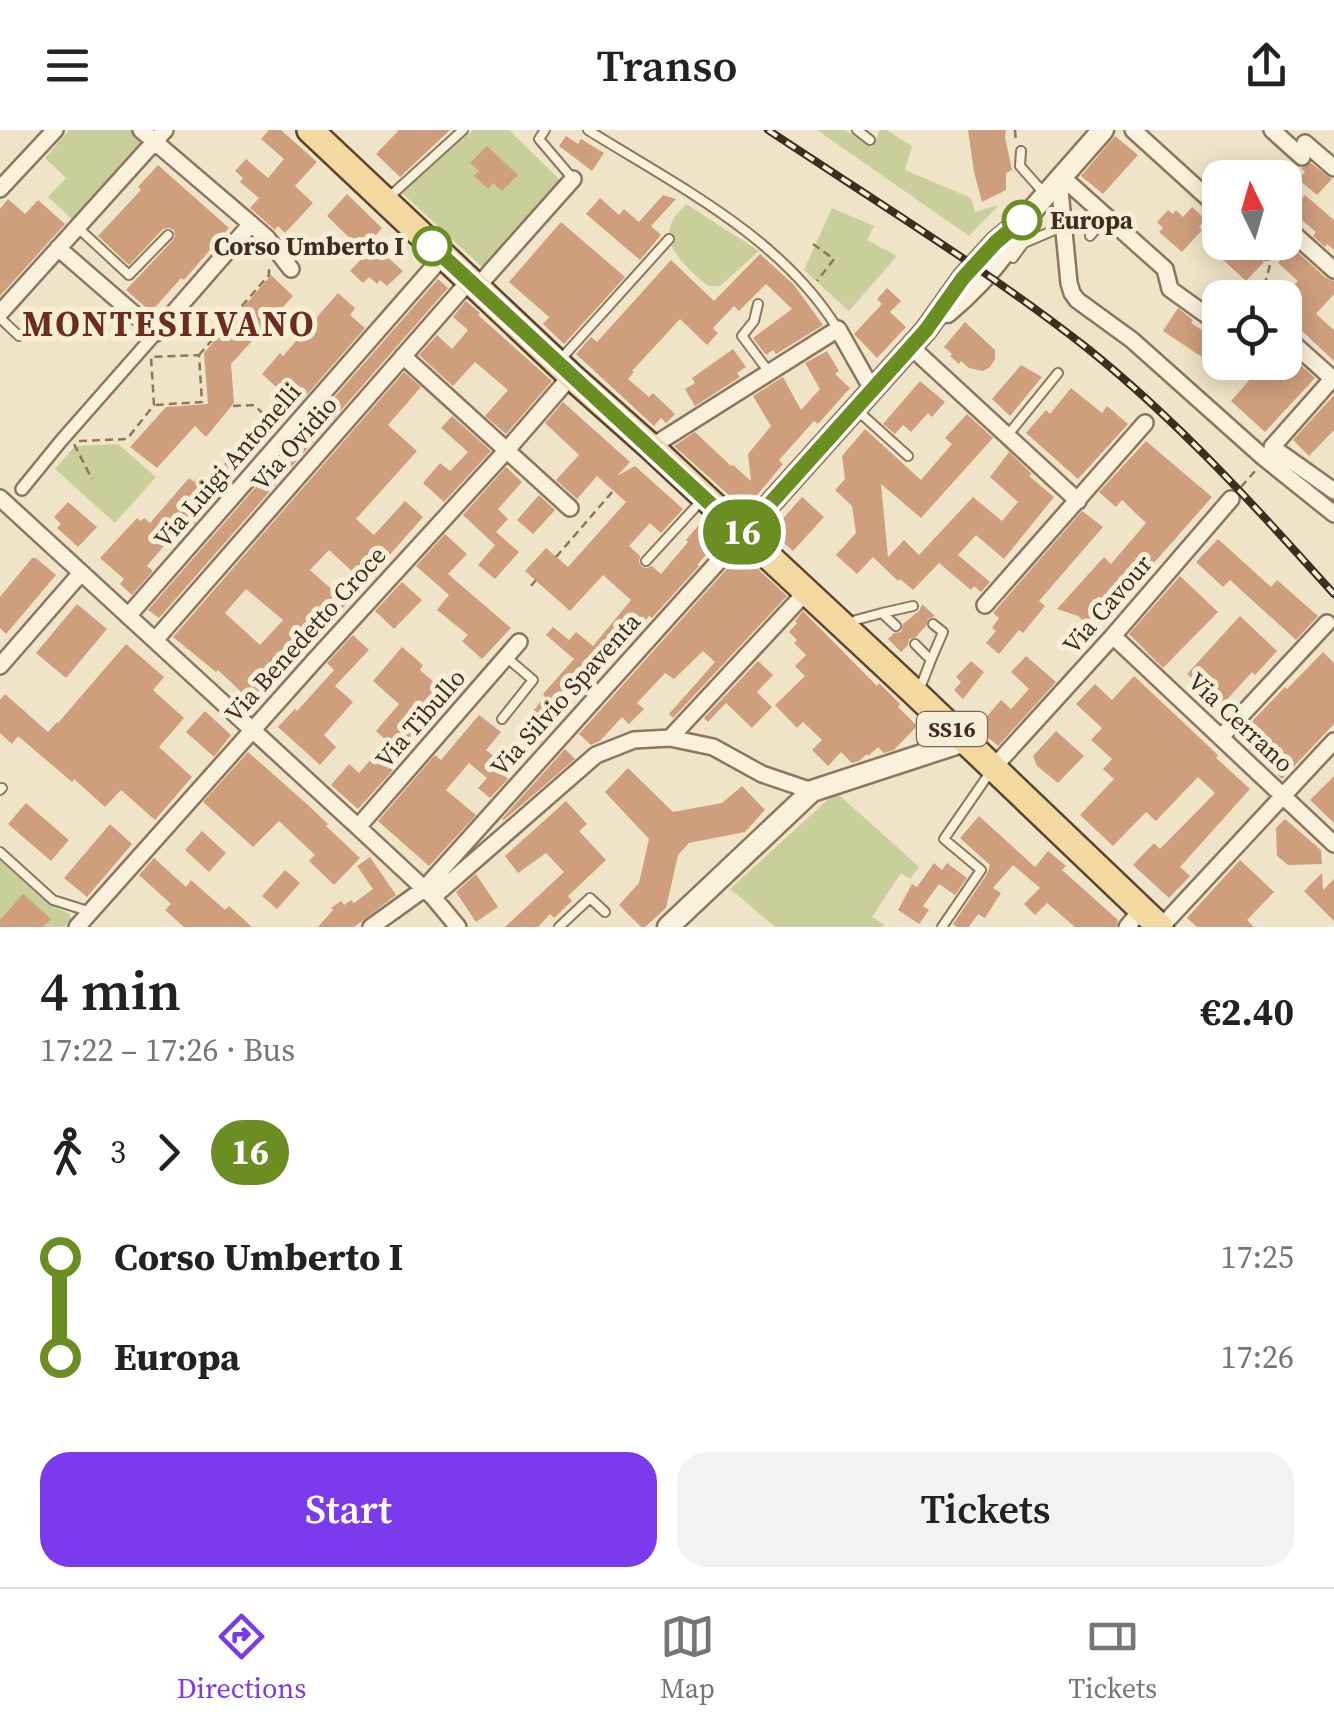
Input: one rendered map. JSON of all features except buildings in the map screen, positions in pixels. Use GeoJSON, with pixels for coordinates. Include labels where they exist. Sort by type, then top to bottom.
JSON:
{"type":"FeatureCollection","features":[{"type":"Feature","properties":{"kind":"main road","name":"SS16"},"geometry":{"type":"LineString","coordinates":[[310,130],[914,691],[1147,923]]}},
{"type":"Feature","properties":{"kind":"street"},"geometry":{"type":"LineString","coordinates":[[0,189],[55,130]]}},
{"type":"Feature","properties":{"kind":"street"},"geometry":{"type":"LineString","coordinates":[[743,534],[926,330],[973,291],[1003,256],[1029,214],[1104,130]]}},
{"type":"Feature","properties":{"kind":"street"},"geometry":{"type":"LineString","coordinates":[[1132,130],[1202,193]]}},
{"type":"Feature","properties":{"kind":"street"},"geometry":{"type":"LineString","coordinates":[[1272,130],[1334,168]]}},
{"type":"Feature","properties":{"kind":"street"},"geometry":{"type":"LineString","coordinates":[[0,315],[153,134],[267,238],[291,269]]}},
{"type":"Feature","properties":{"kind":"street","name":"Via Ovidio"},"geometry":{"type":"LineString","coordinates":[[156,640],[403,356],[573,179]]}},
{"type":"Feature","properties":{"kind":"street"},"geometry":{"type":"LineString","coordinates":[[1056,184],[1106,216],[1166,270],[1170,289],[1202,312]]}},
{"type":"Feature","properties":{"kind":"street"},"geometry":{"type":"LineString","coordinates":[[1056,184],[1069,283],[1077,300],[1132,340],[1263,457],[1334,514]]}},
{"type":"Feature","properties":{"kind":"street"},"geometry":{"type":"LineString","coordinates":[[22,490],[251,224]]}},
{"type":"Feature","properties":{"kind":"street"},"geometry":{"type":"LineString","coordinates":[[1302,241],[1334,270]]}},
{"type":"Feature","properties":{"kind":"street"},"geometry":{"type":"LineString","coordinates":[[58,248],[156,333]]}},
{"type":"Feature","properties":{"kind":"street","name":"Via Luigi Antonelli"},"geometry":{"type":"LineString","coordinates":[[128,616],[443,256]]}},
{"type":"Feature","properties":{"kind":"street"},"geometry":{"type":"LineString","coordinates":[[651,447],[838,329],[872,389]]}},
{"type":"Feature","properties":{"kind":"street"},"geometry":{"type":"LineString","coordinates":[[911,346],[1078,501]]}},
{"type":"Feature","properties":{"kind":"street"},"geometry":{"type":"LineString","coordinates":[[1302,351],[1333,378],[1272,446],[1334,492]]}},
{"type":"Feature","properties":{"kind":"street"},"geometry":{"type":"LineString","coordinates":[[403,356],[570,508]]}},
{"type":"Feature","properties":{"kind":"street","name":"Via Benedetto Croce"},"geometry":{"type":"LineString","coordinates":[[78,927],[506,451],[564,369]]}},
{"type":"Feature","properties":{"kind":"street"},"geometry":{"type":"LineString","coordinates":[[985,604],[1146,423]]}},
{"type":"Feature","properties":{"kind":"street","name":"Via Cavour"},"geometry":{"type":"LineString","coordinates":[[994,768],[1230,499]]}},
{"type":"Feature","properties":{"kind":"street"},"geometry":{"type":"LineString","coordinates":[[5,502],[358,827],[458,927]]}},
{"type":"Feature","properties":{"kind":"street","name":"Via Silvio Spaventa"},"geometry":{"type":"LineString","coordinates":[[428,893],[743,534]]}},
{"type":"Feature","properties":{"kind":"street"},"geometry":{"type":"LineString","coordinates":[[0,666],[81,573]]}},
{"type":"Feature","properties":{"kind":"street"},"geometry":{"type":"LineString","coordinates":[[670,738],[806,592]]}},
{"type":"Feature","properties":{"kind":"street"},"geometry":{"type":"LineString","coordinates":[[1221,737],[1330,627]]}},
{"type":"Feature","properties":{"kind":"street","name":"Via Cerrano"},"geometry":{"type":"LineString","coordinates":[[1113,636],[1334,844]]}},
{"type":"Feature","properties":{"kind":"street","name":"Via Tibullo"},"geometry":{"type":"LineString","coordinates":[[358,827],[519,642]]}},
{"type":"Feature","properties":{"kind":"street"},"geometry":{"type":"LineString","coordinates":[[371,927],[428,893],[596,755],[634,740],[670,738],[713,748],[762,774],[812,791]]}},
{"type":"Feature","properties":{"kind":"street"},"geometry":{"type":"LineString","coordinates":[[668,927],[812,791],[965,741]]}},
{"type":"Feature","properties":{"kind":"street"},"geometry":{"type":"LineString","coordinates":[[1147,923],[1284,796],[1334,741]]}},
{"type":"Feature","properties":{"kind":"lane"},"geometry":{"type":"LineString","coordinates":[[384,200],[463,130]]}},
{"type":"Feature","properties":{"kind":"lane"},"geometry":{"type":"LineString","coordinates":[[545,130],[539,139],[573,179]]}},
{"type":"Feature","properties":{"kind":"lane"},"geometry":{"type":"LineString","coordinates":[[588,130],[743,230],[780,260],[838,329]]}},
{"type":"Feature","properties":{"kind":"lane"},"geometry":{"type":"LineString","coordinates":[[857,130],[870,140]]}},
{"type":"Feature","properties":{"kind":"lane"},"geometry":{"type":"LineString","coordinates":[[1021,150],[1020,166],[1056,184]]}},
{"type":"Feature","properties":{"kind":"lane"},"geometry":{"type":"LineString","coordinates":[[1090,236],[1106,216]]}},
{"type":"Feature","properties":{"kind":"lane"},"geometry":{"type":"LineString","coordinates":[[1013,258],[1024,243],[1064,226]]}},
{"type":"Feature","properties":{"kind":"lane"},"geometry":{"type":"LineString","coordinates":[[77,227],[130,275],[168,235]]}},
{"type":"Feature","properties":{"kind":"lane"},"geometry":{"type":"LineString","coordinates":[[564,369],[670,239]]}},
{"type":"Feature","properties":{"kind":"lane"},"geometry":{"type":"LineString","coordinates":[[758,304],[754,321],[742,336],[768,372]]}},
{"type":"Feature","properties":{"kind":"lane"},"geometry":{"type":"LineString","coordinates":[[0,315],[19,336]]}},
{"type":"Feature","properties":{"kind":"lane"},"geometry":{"type":"LineString","coordinates":[[1007,436],[1058,373]]}},
{"type":"Feature","properties":{"kind":"lane"},"geometry":{"type":"LineString","coordinates":[[855,408],[908,456]]}},
{"type":"Feature","properties":{"kind":"lane"},"geometry":{"type":"LineString","coordinates":[[5,502],[22,490]]}},
{"type":"Feature","properties":{"kind":"lane"},"geometry":{"type":"LineString","coordinates":[[646,561],[704,497]]}},
{"type":"Feature","properties":{"kind":"lane"},"geometry":{"type":"LineString","coordinates":[[846,629],[856,620],[914,606]]}},
{"type":"Feature","properties":{"kind":"lane"},"geometry":{"type":"LineString","coordinates":[[882,613],[896,626]]}},
{"type":"Feature","properties":{"kind":"lane"},"geometry":{"type":"LineString","coordinates":[[914,691],[922,683],[943,632],[933,624]]}},
{"type":"Feature","properties":{"kind":"lane"},"geometry":{"type":"LineString","coordinates":[[914,644],[932,660]]}},
{"type":"Feature","properties":{"kind":"lane"},"geometry":{"type":"LineString","coordinates":[[502,719],[533,680],[506,657]]}},
{"type":"Feature","properties":{"kind":"lane"},"geometry":{"type":"LineString","coordinates":[[942,927],[981,870],[944,839],[994,768]]}},
{"type":"Feature","properties":{"kind":"lane"},"geometry":{"type":"LineString","coordinates":[[0,852],[53,900],[91,912]]}},
{"type":"Feature","properties":{"kind":"lane"},"geometry":{"type":"LineString","coordinates":[[560,927],[590,898],[605,912]]}},
{"type":"Feature","properties":{"kind":"path"},"geometry":{"type":"LineString","coordinates":[[1300,160],[1303,150]]}},
{"type":"Feature","properties":{"kind":"path"},"geometry":{"type":"LineString","coordinates":[[154,405],[202,402],[200,355],[269,276],[267,238]]}},
{"type":"Feature","properties":{"kind":"path"},"geometry":{"type":"LineString","coordinates":[[808,291],[834,260],[813,244]]}},
{"type":"Feature","properties":{"kind":"path"},"geometry":{"type":"LineString","coordinates":[[61,441],[127,439],[154,405],[152,357],[200,355]]}},
{"type":"Feature","properties":{"kind":"path"},"geometry":{"type":"LineString","coordinates":[[233,406],[254,405],[286,435]]}},
{"type":"Feature","properties":{"kind":"path"},"geometry":{"type":"LineString","coordinates":[[75,446],[92,479]]}},
{"type":"Feature","properties":{"kind":"path"},"geometry":{"type":"LineString","coordinates":[[1230,499],[1256,470]]}},
{"type":"Feature","properties":{"kind":"path"},"geometry":{"type":"LineString","coordinates":[[556,557],[613,491]]}},
{"type":"Feature","properties":{"kind":"path"},"geometry":{"type":"LineString","coordinates":[[531,586],[536,580]]}},
{"type":"Feature","properties":{"kind":"green space"},"geometry":{"type":"Polygon","coordinates":[[[69,130],[136,130],[148,141],[74,221],[48,197],[66,178],[45,158],[69,130]]]}},
{"type":"Feature","properties":{"kind":"green space"},"geometry":{"type":"Polygon","coordinates":[[[473,130],[509,130],[561,181],[483,268],[401,192],[473,130]]]}},
{"type":"Feature","properties":{"kind":"green space"},"geometry":{"type":"Polygon","coordinates":[[[817,130],[845,130],[872,147],[880,130],[887,130],[912,146],[905,170],[971,198],[975,212],[999,205],[969,236],[817,130]]]}},
{"type":"Feature","properties":{"kind":"green space"},"geometry":{"type":"Polygon","coordinates":[[[686,204],[759,251],[720,286],[708,286],[694,274],[670,242],[671,224],[686,204]]]}},
{"type":"Feature","properties":{"kind":"green space"},"geometry":{"type":"Polygon","coordinates":[[[832,208],[874,226],[867,240],[897,256],[849,311],[804,270],[832,208]]]}},
{"type":"Feature","properties":{"kind":"green space"},"geometry":{"type":"Polygon","coordinates":[[[118,444],[156,477],[115,523],[55,469],[75,446],[118,444]]]}},
{"type":"Feature","properties":{"kind":"green space"},"geometry":{"type":"Polygon","coordinates":[[[836,792],[919,867],[910,879],[901,873],[872,917],[883,927],[775,927],[730,889],[836,792]]]}},
{"type":"Feature","properties":{"kind":"green space"},"geometry":{"type":"Polygon","coordinates":[[[0,859],[52,906],[70,914],[65,927],[43,927],[50,918],[0,920],[0,859]]]}},
{"type":"Feature","properties":{"kind":"railway"},"geometry":{"type":"LineString","coordinates":[[768,130],[970,263],[1087,348],[1185,435],[1334,594]]}},
{"type":"Feature","properties":{"kind":"bus line","name":"16"},"geometry":{"type":"LineString","coordinates":[[432,246],[743,534],[926,330],[963,278],[1022,220]]}},
{"type":"Feature","properties":{"kind":"place","name":"Europa"},"geometry":{"type":"Point","coordinates":[1022,220]}},
{"type":"Feature","properties":{"kind":"place","name":"Corso Umberto I"},"geometry":{"type":"Point","coordinates":[432,246]}},
{"type":"Feature","properties":{"kind":"district","name":"MONTESILVANO"},"geometry":{"type":"Point","coordinates":[169,324]}}]}
